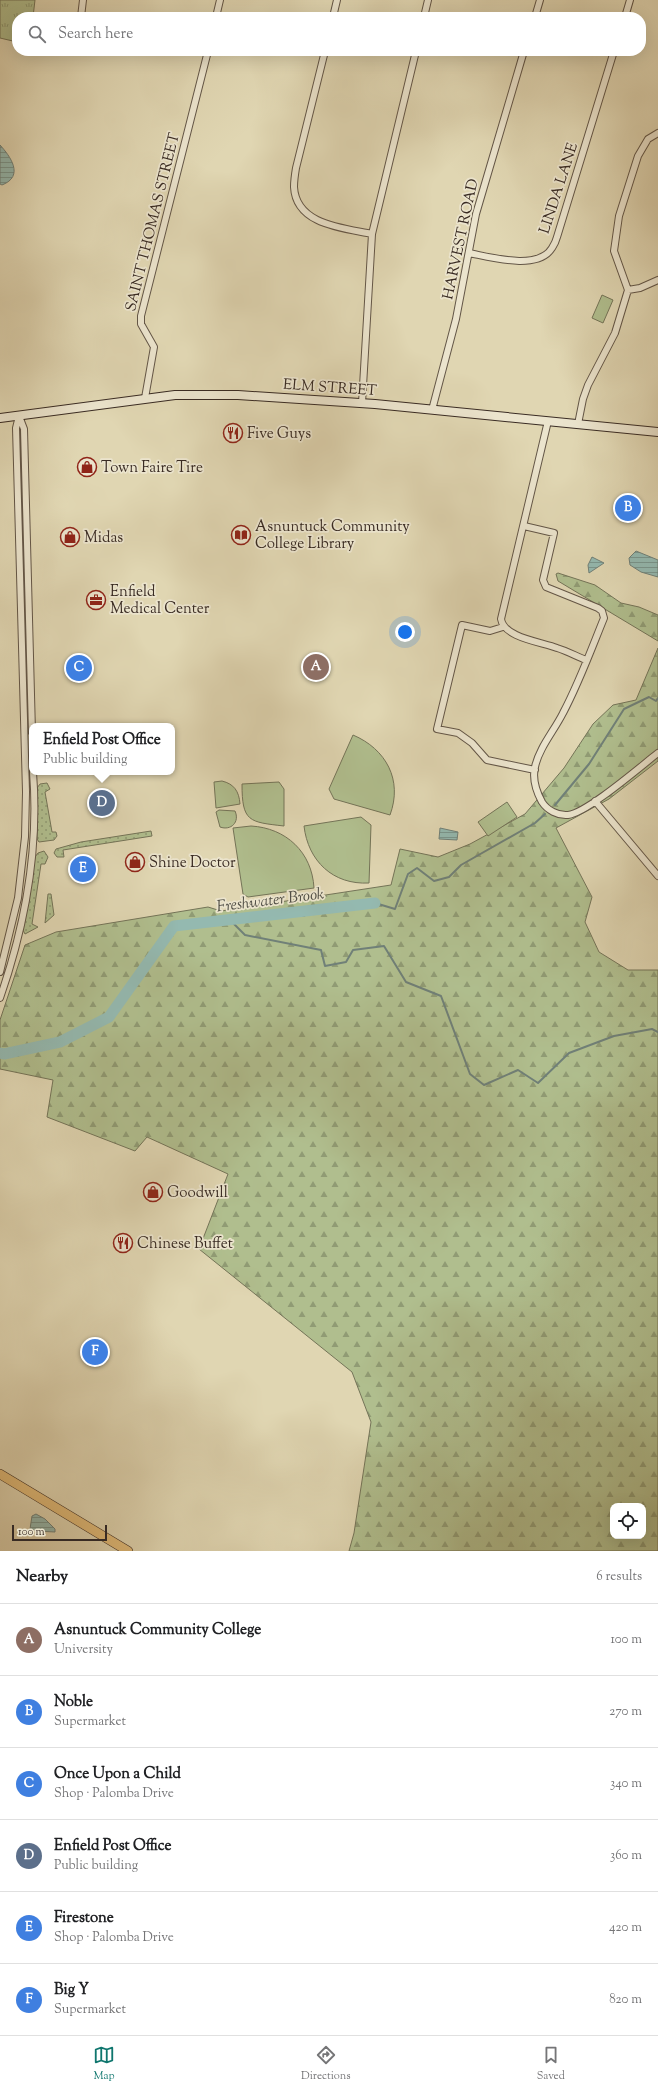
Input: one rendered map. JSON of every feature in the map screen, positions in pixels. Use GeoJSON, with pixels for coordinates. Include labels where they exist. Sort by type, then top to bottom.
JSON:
{"type":"FeatureCollection","features":[{"type":"Feature","properties":{"kind":"main road","name":"ELM STREET"},"geometry":{"type":"LineString","coordinates":[[0,418],[178,394],[242,395],[362,403],[658,432]]}},
{"type":"Feature","properties":{"kind":"main road"},"geometry":{"type":"LineString","coordinates":[[0,1474],[128,1551]]}},
{"type":"Feature","properties":{"kind":"street"},"geometry":{"type":"LineString","coordinates":[[82,12],[83,0]]}},
{"type":"Feature","properties":{"kind":"street"},"geometry":{"type":"LineString","coordinates":[[217,12],[220,0]]}},
{"type":"Feature","properties":{"kind":"street"},"geometry":{"type":"LineString","coordinates":[[334,12],[337,0]]}},
{"type":"Feature","properties":{"kind":"street"},"geometry":{"type":"LineString","coordinates":[[425,12],[428,0]]}},
{"type":"Feature","properties":{"kind":"street"},"geometry":{"type":"LineString","coordinates":[[536,12],[540,0]]}},
{"type":"Feature","properties":{"kind":"street"},"geometry":{"type":"LineString","coordinates":[[626,12],[630,0]]}},
{"type":"Feature","properties":{"kind":"street","name":"SAINT THOMAS STREET"},"geometry":{"type":"LineString","coordinates":[[145,398],[154,347],[141,324],[142,316],[207,56]]}},
{"type":"Feature","properties":{"kind":"street"},"geometry":{"type":"LineString","coordinates":[[324,56],[296,168],[294,187],[298,200],[305,213],[323,223],[372,234]]}},
{"type":"Feature","properties":{"kind":"street"},"geometry":{"type":"LineString","coordinates":[[362,403],[372,234],[415,56]]}},
{"type":"Feature","properties":{"kind":"street","name":"HARVEST ROAD"},"geometry":{"type":"LineString","coordinates":[[432,410],[456,319],[476,214],[523,56]]}},
{"type":"Feature","properties":{"kind":"street","name":"LINDA LANE"},"geometry":{"type":"LineString","coordinates":[[469,253],[516,261],[528,261],[542,257],[552,250],[558,237],[612,56]]}},
{"type":"Feature","properties":{"kind":"street"},"geometry":{"type":"LineString","coordinates":[[578,424],[585,392],[615,333],[628,290],[614,251],[619,216],[638,156],[648,139],[658,133]]}},
{"type":"Feature","properties":{"kind":"street"},"geometry":{"type":"LineString","coordinates":[[628,290],[640,288],[658,280]]}},
{"type":"Feature","properties":{"kind":"street"},"geometry":{"type":"LineString","coordinates":[[19,416],[24,429],[32,723]]}},
{"type":"Feature","properties":{"kind":"street"},"geometry":{"type":"LineString","coordinates":[[0,972],[18,898],[24,849],[26,792],[16,428],[19,416]]}},
{"type":"Feature","properties":{"kind":"street"},"geometry":{"type":"LineString","coordinates":[[548,421],[501,619],[503,626],[518,636],[557,648],[586,660]]}},
{"type":"Feature","properties":{"kind":"street"},"geometry":{"type":"LineString","coordinates":[[524,526],[554,533],[543,580],[546,587],[598,608],[604,614],[604,618],[563,713],[538,757],[535,770],[535,787],[544,804],[557,814],[568,815],[595,801],[658,753]]}},
{"type":"Feature","properties":{"kind":"street"},"geometry":{"type":"LineString","coordinates":[[503,626],[490,631],[462,624],[437,729],[458,734],[472,743],[487,760],[535,770]]}},
{"type":"Feature","properties":{"kind":"street"},"geometry":{"type":"LineString","coordinates":[[23,719],[31,712]]}},
{"type":"Feature","properties":{"kind":"street"},"geometry":{"type":"LineString","coordinates":[[0,998],[16,944],[27,894],[33,848],[33,775]]}},
{"type":"Feature","properties":{"kind":"street"},"geometry":{"type":"LineString","coordinates":[[595,801],[658,876]]}},
{"type":"Feature","properties":{"kind":"street"},"geometry":{"type":"LineString","coordinates":[[24,849],[33,848]]}},
{"type":"Feature","properties":{"kind":"street"},"geometry":{"type":"LineString","coordinates":[[8,942],[16,944]]}},
{"type":"Feature","properties":{"kind":"green space"},"geometry":{"type":"Polygon","coordinates":[[[0,0],[35,0],[34,12],[12,12],[12,41],[0,38],[0,0]]]}},
{"type":"Feature","properties":{"kind":"green space"},"geometry":{"type":"Polygon","coordinates":[[[602,295],[613,300],[603,323],[592,318],[602,295]]]}},
{"type":"Feature","properties":{"kind":"green space"},"geometry":{"type":"Polygon","coordinates":[[[558,573],[595,585],[621,603],[639,607],[658,615],[658,641],[558,581],[556,574],[558,573]]]}},
{"type":"Feature","properties":{"kind":"green space"},"geometry":{"type":"Polygon","coordinates":[[[658,648],[658,761],[609,799],[556,828],[592,897],[585,922],[599,952],[628,970],[658,970],[658,1551],[349,1551],[354,1533],[371,1422],[352,1372],[199,1249],[228,1174],[147,1137],[135,1151],[47,1117],[53,1080],[0,1069],[0,1020],[25,945],[56,932],[208,907],[221,911],[391,885],[400,849],[438,857],[470,844],[525,814],[564,768],[593,724],[613,705],[636,700],[658,648]]]}},
{"type":"Feature","properties":{"kind":"green space"},"geometry":{"type":"Polygon","coordinates":[[[353,735],[375,748],[389,767],[393,778],[394,790],[390,815],[334,799],[329,789],[353,735]]]}},
{"type":"Feature","properties":{"kind":"green space"},"geometry":{"type":"Polygon","coordinates":[[[222,781],[233,786],[237,792],[240,804],[216,808],[214,782],[222,781]]]}},
{"type":"Feature","properties":{"kind":"green space"},"geometry":{"type":"Polygon","coordinates":[[[279,782],[284,789],[284,826],[263,823],[250,818],[246,813],[244,806],[242,784],[279,782]]]}},
{"type":"Feature","properties":{"kind":"green space"},"geometry":{"type":"Polygon","coordinates":[[[47,783],[50,789],[45,792],[52,832],[56,832],[57,836],[54,840],[39,842],[37,839],[37,788],[40,784],[47,783]]]}},
{"type":"Feature","properties":{"kind":"green space"},"geometry":{"type":"Polygon","coordinates":[[[507,802],[517,817],[488,836],[478,822],[507,802]]]}},
{"type":"Feature","properties":{"kind":"green space"},"geometry":{"type":"Polygon","coordinates":[[[219,810],[235,811],[236,819],[234,825],[228,828],[220,827],[216,812],[219,810]]]}},
{"type":"Feature","properties":{"kind":"green space"},"geometry":{"type":"Polygon","coordinates":[[[361,817],[371,825],[369,883],[356,883],[344,880],[324,868],[311,850],[306,839],[304,826],[361,817]]]}},
{"type":"Feature","properties":{"kind":"green space"},"geometry":{"type":"Polygon","coordinates":[[[251,826],[275,831],[295,844],[308,863],[314,888],[248,897],[243,894],[233,828],[251,826]]]}},
{"type":"Feature","properties":{"kind":"green space"},"geometry":{"type":"Polygon","coordinates":[[[151,831],[152,836],[63,850],[64,857],[57,857],[54,853],[56,849],[81,842],[151,831]]]}},
{"type":"Feature","properties":{"kind":"green space"},"geometry":{"type":"Polygon","coordinates":[[[44,851],[48,857],[45,864],[41,864],[32,924],[38,927],[25,934],[23,930],[35,857],[38,853],[44,851]]]}},
{"type":"Feature","properties":{"kind":"green space"},"geometry":{"type":"Polygon","coordinates":[[[48,894],[51,894],[54,915],[45,923],[48,894]]]}},
{"type":"Feature","properties":{"kind":"water"},"geometry":{"type":"Polygon","coordinates":[[[0,145],[11,160],[14,171],[13,176],[9,181],[2,185],[0,184],[0,145]]]}},
{"type":"Feature","properties":{"kind":"water"},"geometry":{"type":"Polygon","coordinates":[[[636,551],[658,560],[658,577],[641,572],[630,565],[629,558],[636,551]]]}},
{"type":"Feature","properties":{"kind":"water"},"geometry":{"type":"Polygon","coordinates":[[[592,557],[604,563],[589,573],[588,565],[592,557]]]}},
{"type":"Feature","properties":{"kind":"water"},"geometry":{"type":"Polygon","coordinates":[[[440,828],[458,832],[457,840],[439,839],[440,828]]]}},
{"type":"Feature","properties":{"kind":"water"},"geometry":{"type":"Polygon","coordinates":[[[36,1514],[45,1519],[55,1529],[55,1532],[36,1531],[30,1529],[32,1516],[36,1514]]]}},
{"type":"Feature","properties":{"kind":"waterway","name":"Freshwater Brook"},"geometry":{"type":"LineString","coordinates":[[555,805],[589,764],[624,709],[649,697],[656,701],[658,698]]}},
{"type":"Feature","properties":{"kind":"waterway","name":"Freshwater Brook"},"geometry":{"type":"LineString","coordinates":[[375,903],[395,909],[408,874],[417,868],[434,881],[449,877],[461,865],[535,823],[545,814]]}},
{"type":"Feature","properties":{"kind":"waterway","name":"Freshwater Brook"},"geometry":{"type":"LineString","coordinates":[[0,1053],[4,1054],[60,1042],[109,1017],[174,926],[375,903]]}},
{"type":"Feature","properties":{"kind":"waterway"},"geometry":{"type":"LineString","coordinates":[[229,919],[245,935],[321,950],[325,966],[346,962],[353,950],[384,946],[406,982],[441,996],[470,1074],[484,1085],[518,1070],[538,1083],[569,1053],[614,1036],[652,1029],[658,1032]]}},
{"type":"Feature","properties":{"kind":"place","name":"Five Guys"},"geometry":{"type":"Point","coordinates":[233,433]}},
{"type":"Feature","properties":{"kind":"place","name":"Town Faire Tire"},"geometry":{"type":"Point","coordinates":[87,467]}},
{"type":"Feature","properties":{"kind":"place","name":"Noble"},"geometry":{"type":"Point","coordinates":[628,508]}},
{"type":"Feature","properties":{"kind":"place","name":"Asnuntuck Community College Library"},"geometry":{"type":"Point","coordinates":[241,535]}},
{"type":"Feature","properties":{"kind":"place","name":"Midas"},"geometry":{"type":"Point","coordinates":[70,537]}},
{"type":"Feature","properties":{"kind":"place","name":"Enfield Medical Center"},"geometry":{"type":"Point","coordinates":[96,600]}},
{"type":"Feature","properties":{"kind":"place","name":"Asnuntuck Community College"},"geometry":{"type":"Point","coordinates":[316,667]}},
{"type":"Feature","properties":{"kind":"place","name":"Once Upon a Child"},"geometry":{"type":"Point","coordinates":[79,668]}},
{"type":"Feature","properties":{"kind":"place","name":"Enfield Post Office"},"geometry":{"type":"Point","coordinates":[102,803]}},
{"type":"Feature","properties":{"kind":"place","name":"Shine Doctor"},"geometry":{"type":"Point","coordinates":[135,862]}},
{"type":"Feature","properties":{"kind":"place","name":"Firestone"},"geometry":{"type":"Point","coordinates":[83,869]}},
{"type":"Feature","properties":{"kind":"place","name":"Goodwill"},"geometry":{"type":"Point","coordinates":[153,1192]}},
{"type":"Feature","properties":{"kind":"place","name":"Chinese Buffet"},"geometry":{"type":"Point","coordinates":[123,1243]}},
{"type":"Feature","properties":{"kind":"place","name":"Big Y"},"geometry":{"type":"Point","coordinates":[95,1352]}}]}
